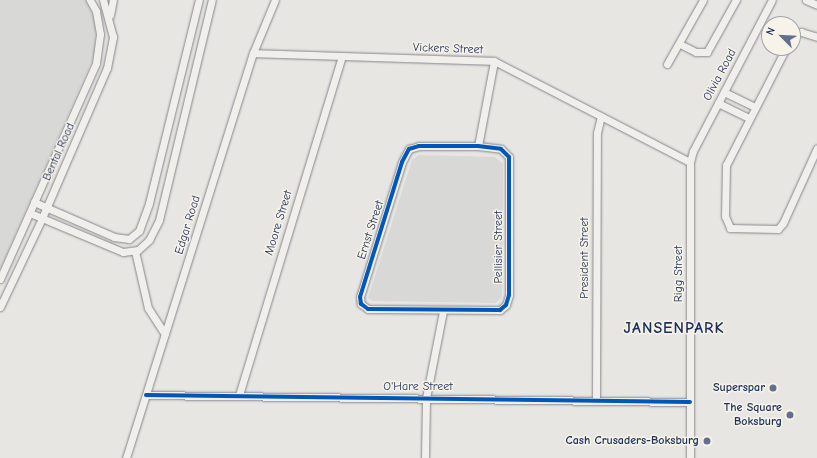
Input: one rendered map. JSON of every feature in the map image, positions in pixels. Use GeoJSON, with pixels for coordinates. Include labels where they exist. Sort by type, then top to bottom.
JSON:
{"type":"FeatureCollection","features":[{"type":"Feature","properties":{"kind":"street","name":"Bental Road"},"geometry":{"type":"LineString","coordinates":[[0,279],[96,63],[100,34],[91,0]]}},
{"type":"Feature","properties":{"kind":"street","name":"Bental Road"},"geometry":{"type":"LineString","coordinates":[[0,307],[47,207],[107,68],[113,37],[110,18],[103,0]]}},
{"type":"Feature","properties":{"kind":"street"},"geometry":{"type":"LineString","coordinates":[[110,18],[113,0]]}},
{"type":"Feature","properties":{"kind":"street"},"geometry":{"type":"LineString","coordinates":[[34,202],[114,237],[129,239],[139,232],[149,203],[199,0]]}},
{"type":"Feature","properties":{"kind":"street"},"geometry":{"type":"LineString","coordinates":[[30,213],[116,249],[135,251],[149,240],[159,220],[212,0]]}},
{"type":"Feature","properties":{"kind":"street","name":"Edgar Road"},"geometry":{"type":"LineString","coordinates":[[126,458],[253,53],[275,0]]}},
{"type":"Feature","properties":{"kind":"street"},"geometry":{"type":"LineString","coordinates":[[667,64],[680,44],[703,0]]}},
{"type":"Feature","properties":{"kind":"street"},"geometry":{"type":"LineString","coordinates":[[680,44],[696,52],[707,52],[736,0]]}},
{"type":"Feature","properties":{"kind":"street","name":"Olivia Road"},"geometry":{"type":"LineString","coordinates":[[690,162],[718,103],[772,0]]}},
{"type":"Feature","properties":{"kind":"street"},"geometry":{"type":"LineString","coordinates":[[806,0],[817,5]]}},
{"type":"Feature","properties":{"kind":"street"},"geometry":{"type":"LineString","coordinates":[[812,0],[817,5]]}},
{"type":"Feature","properties":{"kind":"street"},"geometry":{"type":"LineString","coordinates":[[801,33],[807,32],[817,37]]}},
{"type":"Feature","properties":{"kind":"street","name":"Vickers Street"},"geometry":{"type":"LineString","coordinates":[[253,53],[494,61],[690,162]]}},
{"type":"Feature","properties":{"kind":"street"},"geometry":{"type":"LineString","coordinates":[[782,56],[726,164],[725,216],[730,228],[778,229],[783,223],[817,148]]}},
{"type":"Feature","properties":{"kind":"street","name":"Moore Street"},"geometry":{"type":"LineString","coordinates":[[239,395],[342,57]]}},
{"type":"Feature","properties":{"kind":"street"},"geometry":{"type":"LineString","coordinates":[[478,146],[494,61]]}},
{"type":"Feature","properties":{"kind":"street"},"geometry":{"type":"LineString","coordinates":[[724,92],[755,107]]}},
{"type":"Feature","properties":{"kind":"street"},"geometry":{"type":"LineString","coordinates":[[718,103],[749,118]]}},
{"type":"Feature","properties":{"kind":"street","name":"President Street"},"geometry":{"type":"LineString","coordinates":[[596,400],[597,133],[601,116]]}},
{"type":"Feature","properties":{"kind":"street","name":"Ernst Street"},"geometry":{"type":"LineString","coordinates":[[443,311],[368,309],[362,306],[360,297],[406,154],[413,147],[419,146],[478,146]]}},
{"type":"Feature","properties":{"kind":"street","name":"Pellisier Street"},"geometry":{"type":"LineString","coordinates":[[443,311],[497,312],[504,308],[509,298],[510,160],[501,150],[478,146]]}},
{"type":"Feature","properties":{"kind":"street","name":"Rigg Street"},"geometry":{"type":"LineString","coordinates":[[690,162],[690,458]]}},
{"type":"Feature","properties":{"kind":"street"},"geometry":{"type":"LineString","coordinates":[[135,251],[148,308],[165,334]]}},
{"type":"Feature","properties":{"kind":"street"},"geometry":{"type":"LineString","coordinates":[[425,458],[426,398],[443,311]]}},
{"type":"Feature","properties":{"kind":"street","name":"O'Hare Street"},"geometry":{"type":"LineString","coordinates":[[146,395],[690,402]]}},
{"type":"Feature","properties":{"kind":"shaded area"},"geometry":{"type":"Polygon","coordinates":[[[0,0],[86,0],[96,24],[94,56],[0,269],[0,0]]]}},
{"type":"Feature","properties":{"kind":"shaded area"},"geometry":{"type":"Polygon","coordinates":[[[419,155],[495,157],[503,164],[502,297],[496,303],[373,301],[368,298],[412,160],[419,155]]]}},
{"type":"Feature","properties":{"kind":"cycle path"},"geometry":{"type":"LineString","coordinates":[[419,146],[478,146],[501,149],[509,157],[509,295],[506,305],[500,310],[368,309],[361,304],[360,297],[402,162],[409,149],[419,146]]}},
{"type":"Feature","properties":{"kind":"cycle path"},"geometry":{"type":"LineString","coordinates":[[146,395],[690,402]]}},
{"type":"Feature","properties":{"kind":"place","name":"Superspar"},"geometry":{"type":"Point","coordinates":[773,388]}},
{"type":"Feature","properties":{"kind":"place","name":"The Square Boksburg"},"geometry":{"type":"Point","coordinates":[790,415]}},
{"type":"Feature","properties":{"kind":"place","name":"Cash Crusaders-Boksburg"},"geometry":{"type":"Point","coordinates":[707,441]}},
{"type":"Feature","properties":{"kind":"district","name":"JANSENPARK"},"geometry":{"type":"Point","coordinates":[674,328]}}]}
